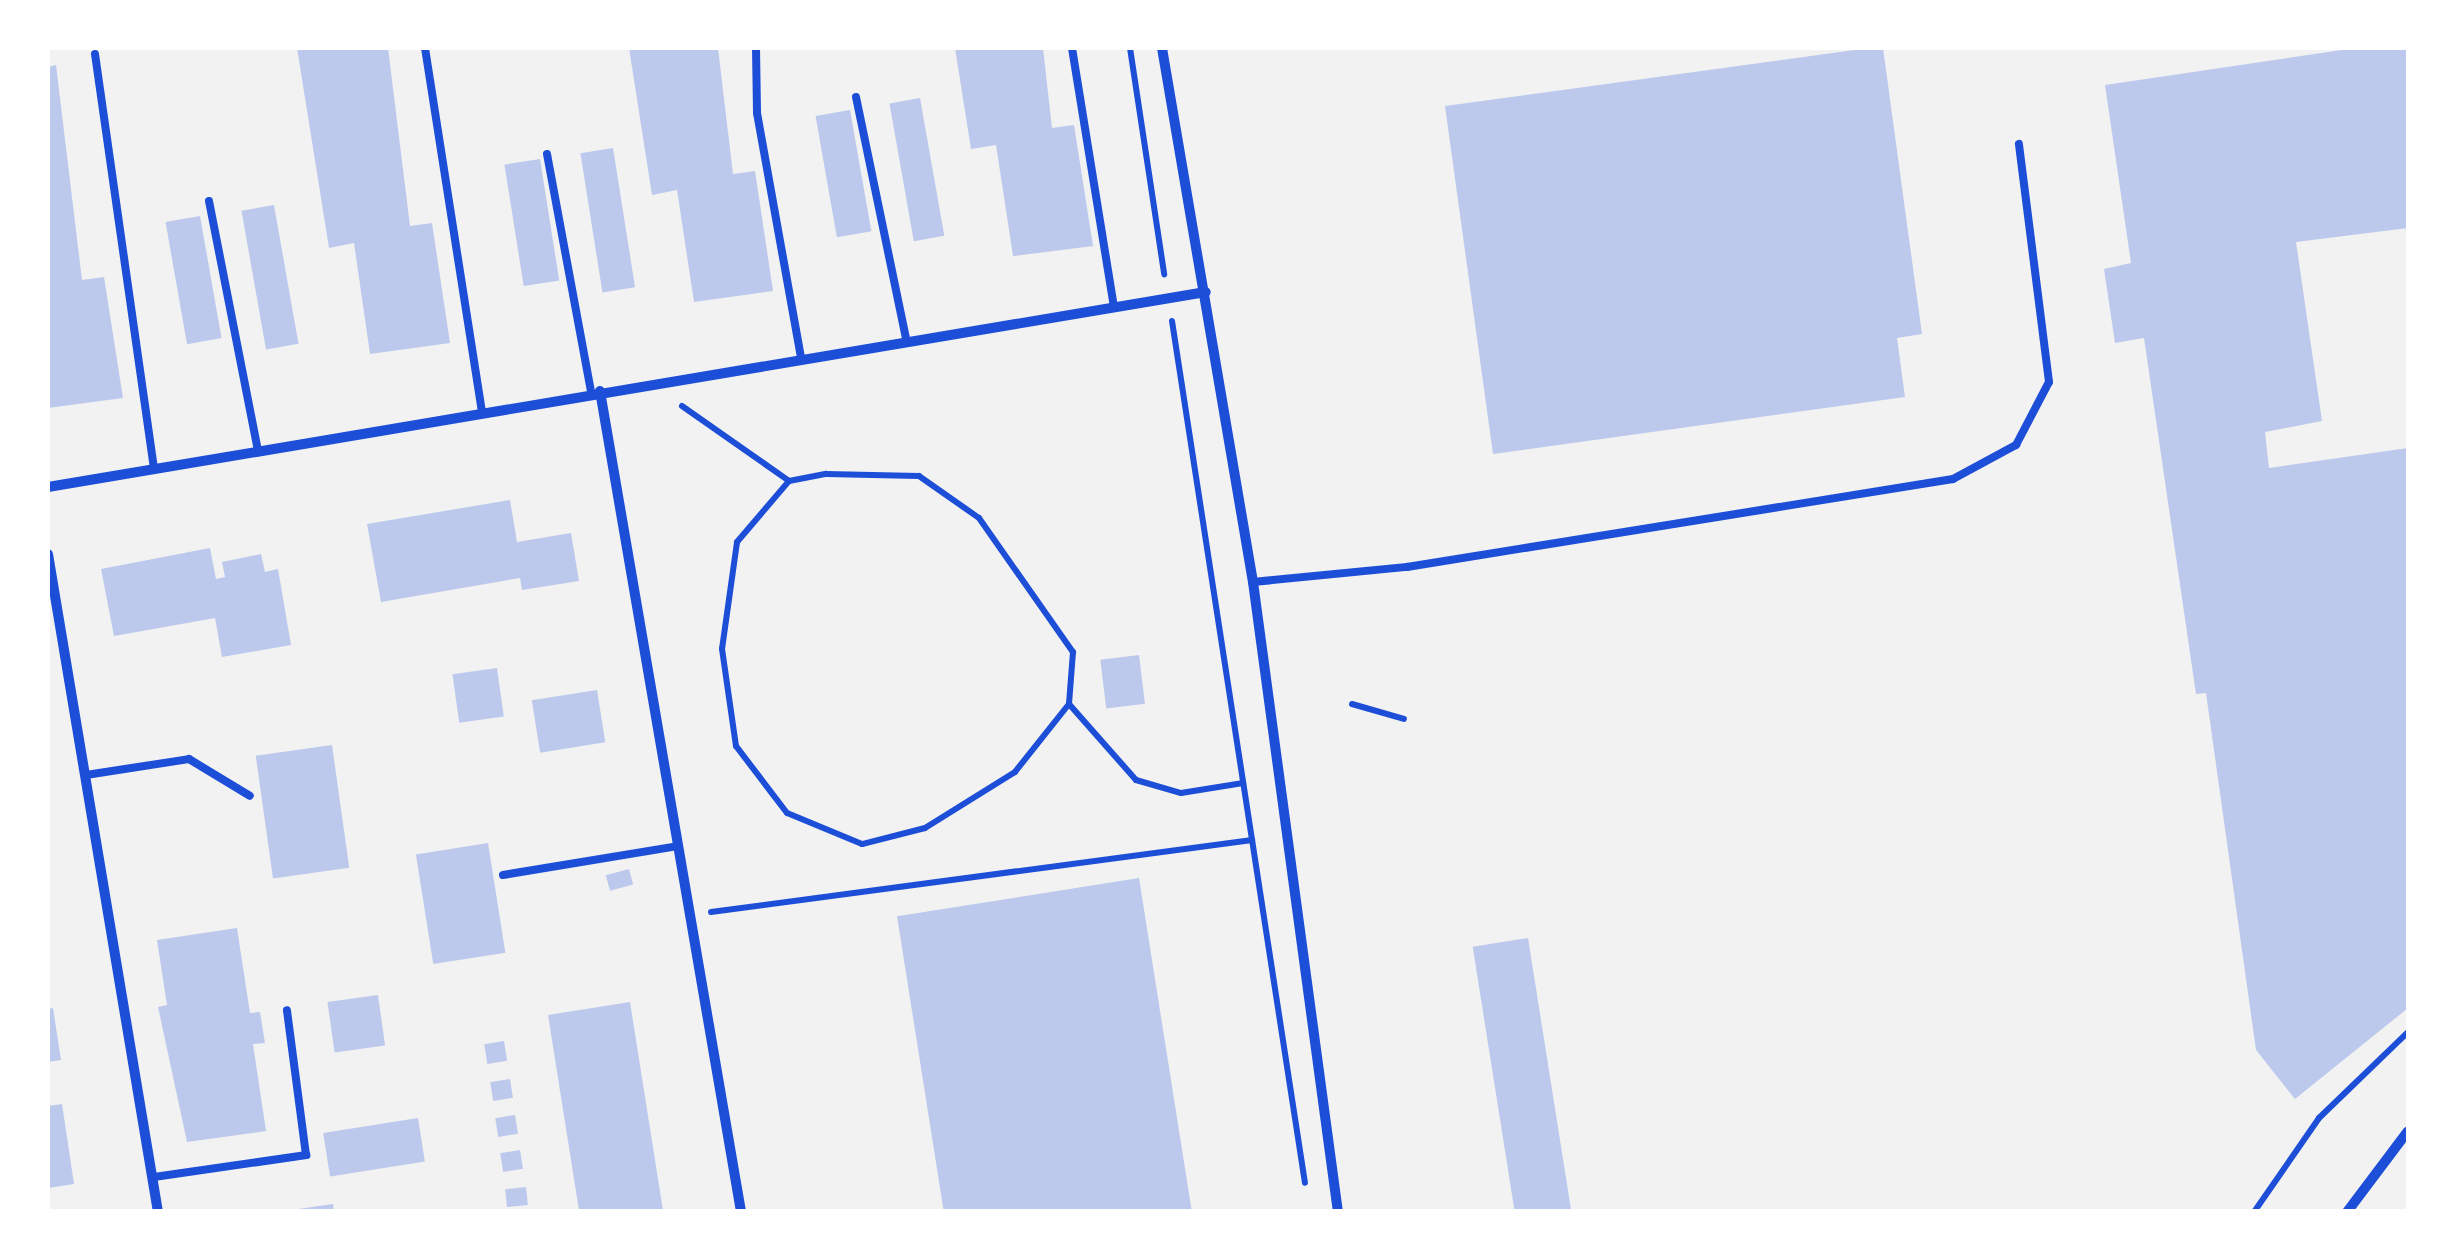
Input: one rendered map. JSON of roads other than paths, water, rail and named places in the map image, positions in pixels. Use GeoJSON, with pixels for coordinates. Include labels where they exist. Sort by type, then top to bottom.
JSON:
{"type":"FeatureCollection","features":[{"type":"Feature","properties":{"kind":"street"},"geometry":{"type":"LineString","coordinates":[[1162,48],[1254,582],[1338,1212]]}},
{"type":"Feature","properties":{"kind":"street"},"geometry":{"type":"LineString","coordinates":[[48,487],[648,382],[1206,292]]}},
{"type":"Feature","properties":{"kind":"street"},"geometry":{"type":"LineString","coordinates":[[596,392],[741,1212]]}},
{"type":"Feature","properties":{"kind":"street"},"geometry":{"type":"LineString","coordinates":[[48,554],[158,1212]]}},
{"type":"Feature","properties":{"kind":"street"},"geometry":{"type":"LineString","coordinates":[[2347,1212],[2408,1132]]}},
{"type":"Feature","properties":{"kind":"lane"},"geometry":{"type":"LineString","coordinates":[[425,48],[482,411]]}},
{"type":"Feature","properties":{"kind":"lane"},"geometry":{"type":"LineString","coordinates":[[756,48],[758,113],[801,358]]}},
{"type":"Feature","properties":{"kind":"lane"},"geometry":{"type":"LineString","coordinates":[[1072,48],[1114,306]]}},
{"type":"Feature","properties":{"kind":"lane"},"geometry":{"type":"LineString","coordinates":[[95,54],[154,468]]}},
{"type":"Feature","properties":{"kind":"lane"},"geometry":{"type":"LineString","coordinates":[[856,96],[906,339]]}},
{"type":"Feature","properties":{"kind":"lane"},"geometry":{"type":"LineString","coordinates":[[1254,582],[1407,567],[1953,478],[2016,445],[2049,382],[2019,144]]}},
{"type":"Feature","properties":{"kind":"lane"},"geometry":{"type":"LineString","coordinates":[[547,154],[596,392]]}},
{"type":"Feature","properties":{"kind":"lane"},"geometry":{"type":"LineString","coordinates":[[209,200],[258,450]]}},
{"type":"Feature","properties":{"kind":"lane"},"geometry":{"type":"LineString","coordinates":[[86,775],[189,758],[250,796]]}},
{"type":"Feature","properties":{"kind":"lane"},"geometry":{"type":"LineString","coordinates":[[502,875],[678,846]]}},
{"type":"Feature","properties":{"kind":"lane"},"geometry":{"type":"LineString","coordinates":[[154,1177],[306,1155],[288,1010]]}}]}
